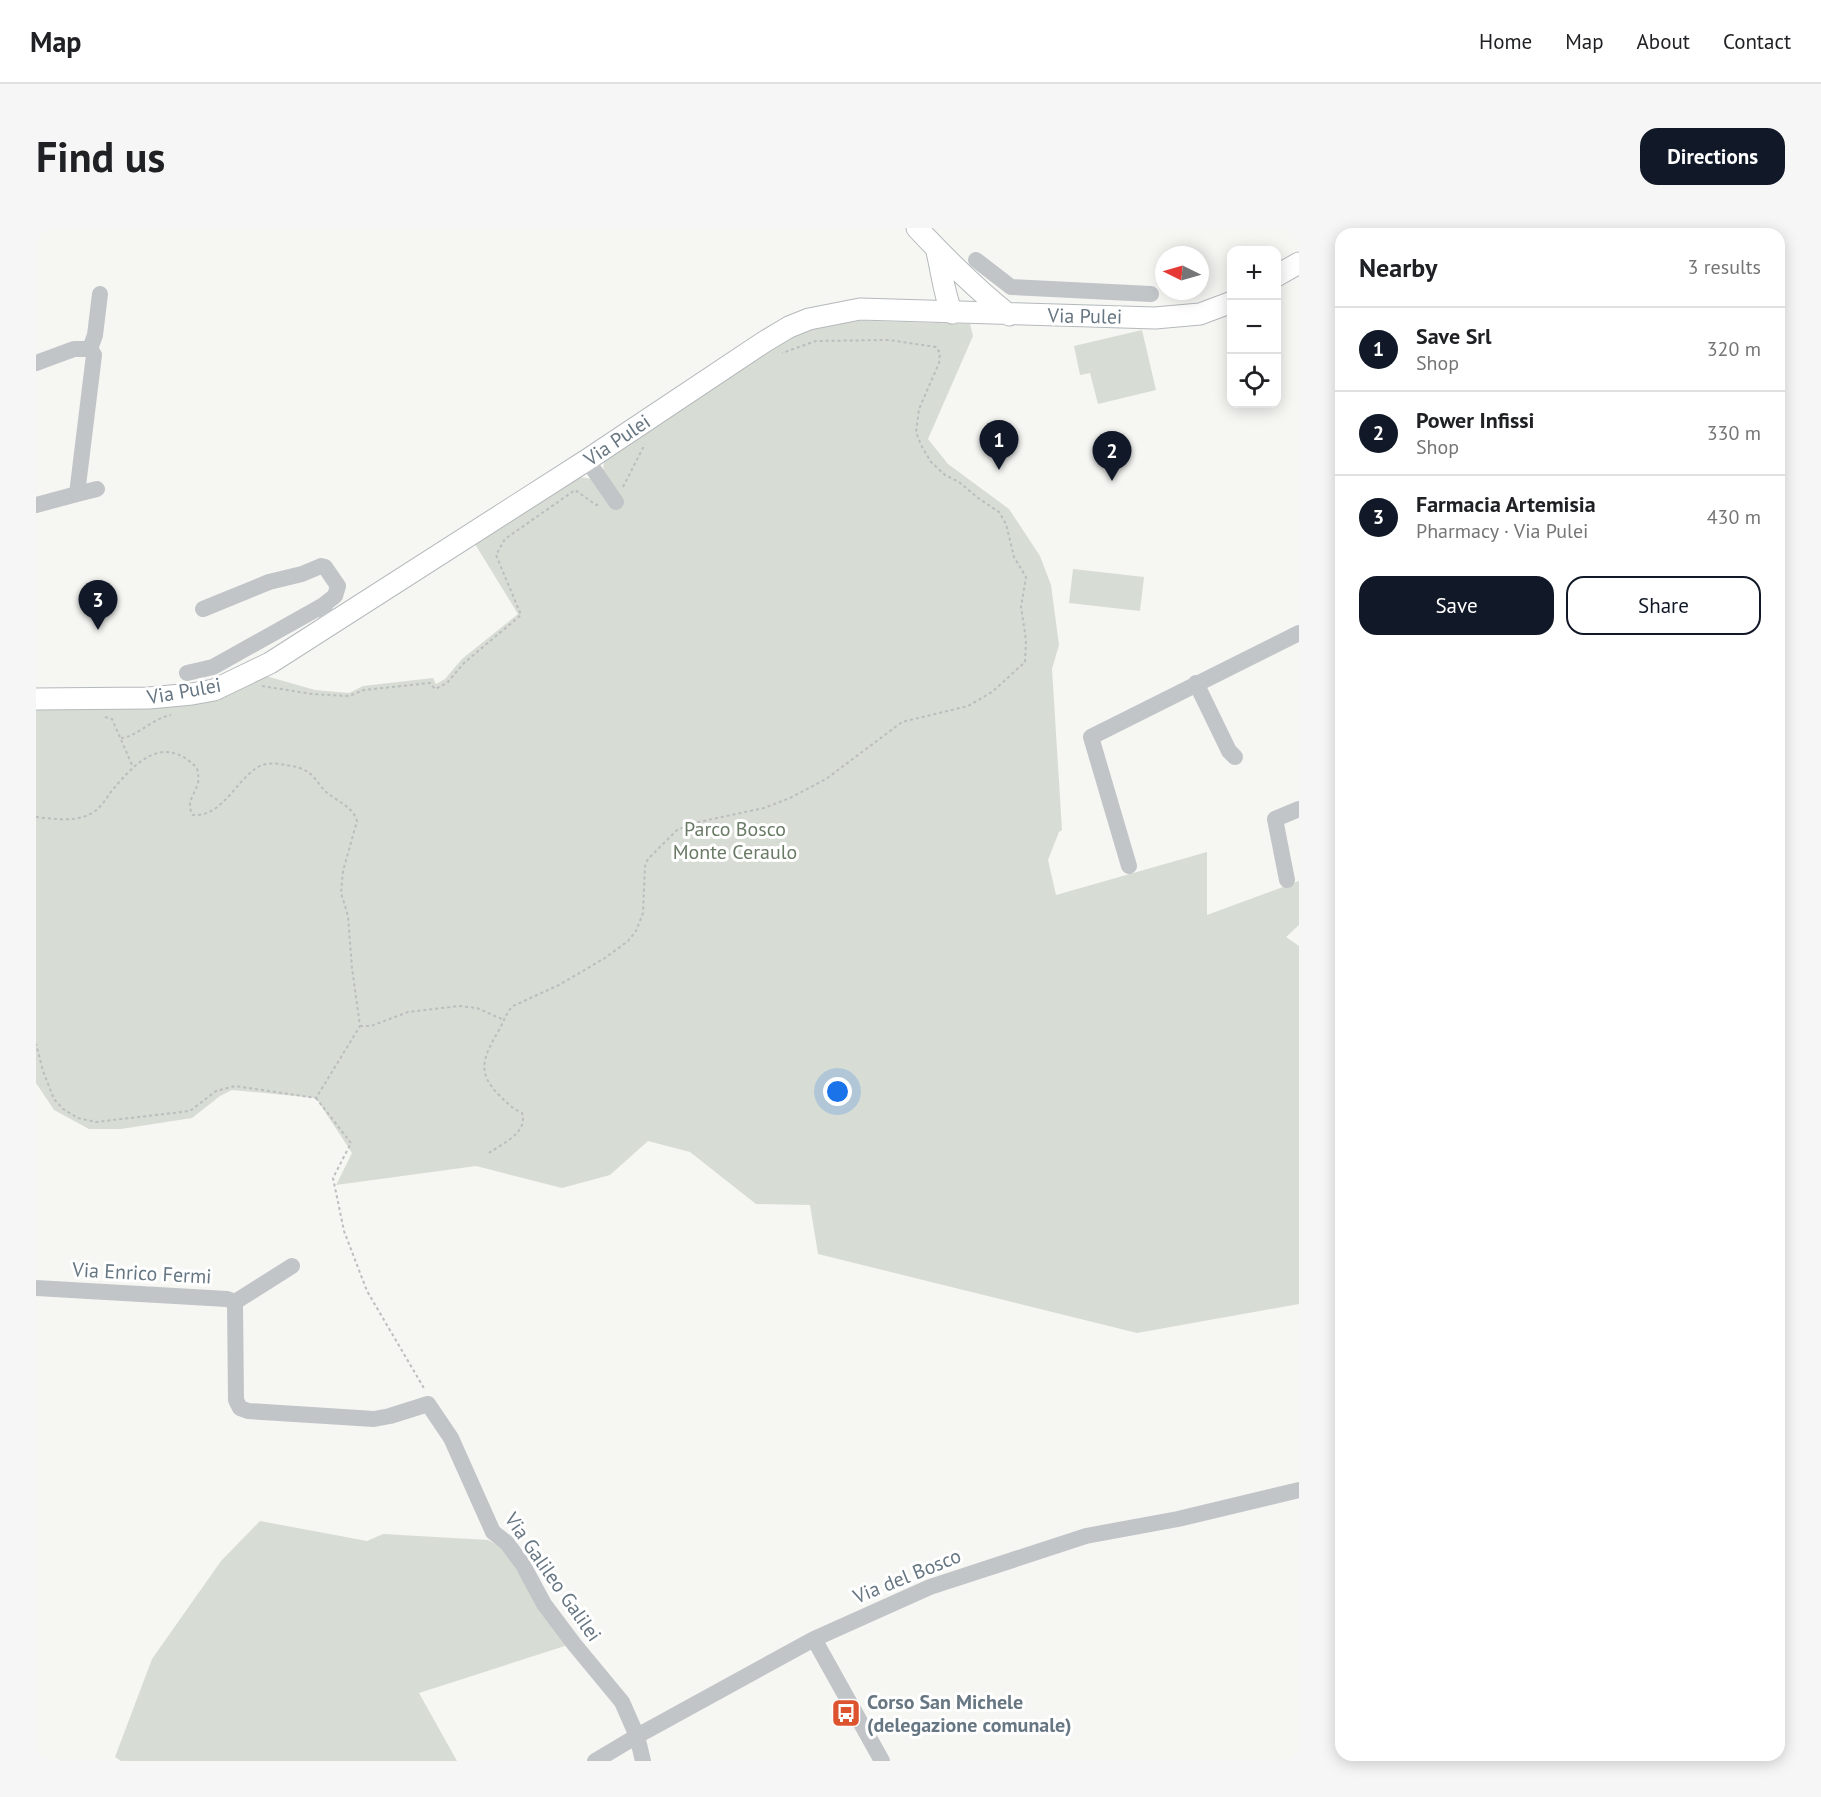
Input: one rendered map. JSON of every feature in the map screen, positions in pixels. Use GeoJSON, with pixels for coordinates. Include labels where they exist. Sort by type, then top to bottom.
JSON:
{"type":"FeatureCollection","features":[{"type":"Feature","properties":{"kind":"main road"},"geometry":{"type":"LineString","coordinates":[[917,228],[936,248],[950,275],[1010,315]]}},
{"type":"Feature","properties":{"kind":"main road"},"geometry":{"type":"LineString","coordinates":[[1281,273],[1299,263]]}},
{"type":"Feature","properties":{"kind":"main road"},"geometry":{"type":"LineString","coordinates":[[913,311],[930,299],[950,275]]}},
{"type":"Feature","properties":{"kind":"main road"},"geometry":{"type":"LineString","coordinates":[[950,275],[946,299],[952,313]]}},
{"type":"Feature","properties":{"kind":"main road","name":"Via Pulei"},"geometry":{"type":"LineString","coordinates":[[36,699],[149,698],[214,690],[270,663],[327,615],[587,460],[789,327],[809,319],[860,309],[1155,318],[1200,314],[1227,304]]}},
{"type":"Feature","properties":{"kind":"street"},"geometry":{"type":"LineString","coordinates":[[976,260],[1011,286],[1151,294]]}},
{"type":"Feature","properties":{"kind":"street"},"geometry":{"type":"LineString","coordinates":[[1082,316],[1084,290]]}},
{"type":"Feature","properties":{"kind":"street"},"geometry":{"type":"LineString","coordinates":[[90,349],[95,335],[100,294]]}},
{"type":"Feature","properties":{"kind":"street"},"geometry":{"type":"LineString","coordinates":[[36,363],[74,349],[90,349]]}},
{"type":"Feature","properties":{"kind":"street"},"geometry":{"type":"LineString","coordinates":[[77,494],[94,355],[90,349]]}},
{"type":"Feature","properties":{"kind":"street"},"geometry":{"type":"LineString","coordinates":[[587,460],[616,502]]}},
{"type":"Feature","properties":{"kind":"street"},"geometry":{"type":"LineString","coordinates":[[36,505],[97,489]]}},
{"type":"Feature","properties":{"kind":"street"},"geometry":{"type":"LineString","coordinates":[[187,673],[213,667],[327,615],[338,586],[328,571],[321,566],[302,574],[269,582],[203,609]]}},
{"type":"Feature","properties":{"kind":"street"},"geometry":{"type":"LineString","coordinates":[[1128,866],[1091,737],[1299,633]]}},
{"type":"Feature","properties":{"kind":"street"},"geometry":{"type":"LineString","coordinates":[[1196,683],[1229,751],[1235,757]]}},
{"type":"Feature","properties":{"kind":"street"},"geometry":{"type":"LineString","coordinates":[[1287,880],[1275,819],[1299,809]]}},
{"type":"Feature","properties":{"kind":"street"},"geometry":{"type":"LineString","coordinates":[[235,1302],[292,1266]]}},
{"type":"Feature","properties":{"kind":"street","name":"Via Enrico Fermi"},"geometry":{"type":"LineString","coordinates":[[36,1288],[227,1299],[235,1302],[236,1394],[240,1408],[248,1411],[374,1419],[428,1404]]}},
{"type":"Feature","properties":{"kind":"street","name":"Via Galileo Galilei"},"geometry":{"type":"LineString","coordinates":[[428,1404],[451,1438],[493,1532],[507,1543],[523,1565],[544,1604],[622,1702],[637,1736],[643,1761]]}},
{"type":"Feature","properties":{"kind":"street","name":"Via del Bosco"},"geometry":{"type":"LineString","coordinates":[[595,1761],[814,1639],[930,1587],[1086,1536],[1178,1519],[1260,1497],[1299,1490]]}},
{"type":"Feature","properties":{"kind":"street"},"geometry":{"type":"LineString","coordinates":[[814,1639],[882,1761]]}},
{"type":"Feature","properties":{"kind":"path"},"geometry":{"type":"LineString","coordinates":[[489,1153],[518,1132],[525,1121],[522,1113],[514,1109],[489,1086],[485,1078],[487,1051],[505,1020],[507,1011],[559,985],[605,958],[628,941],[636,931],[643,913],[645,866],[648,859],[677,830],[694,823],[764,808],[790,798],[826,779],[902,723],[968,706],[992,692],[1025,662],[1026,640],[1021,607],[1026,577],[1014,558],[1006,524],[999,512],[959,482],[945,475],[931,462],[916,432],[919,409],[939,363],[940,353],[936,347],[889,340],[816,341],[778,354]]}},
{"type":"Feature","properties":{"kind":"path"},"geometry":{"type":"LineString","coordinates":[[260,686],[312,694],[350,696],[364,690],[430,683],[435,689],[441,686],[464,663],[521,615],[496,555],[505,538],[575,490],[597,505],[616,502],[647,439]]}},
{"type":"Feature","properties":{"kind":"path"},"geometry":{"type":"LineString","coordinates":[[100,699],[101,716],[112,719],[133,766]]}},
{"type":"Feature","properties":{"kind":"path"},"geometry":{"type":"LineString","coordinates":[[121,738],[129,738],[158,717],[177,713]]}},
{"type":"Feature","properties":{"kind":"path"},"geometry":{"type":"LineString","coordinates":[[36,817],[65,820],[85,816],[97,810],[133,766],[163,751],[173,752],[188,759],[197,768],[197,786],[190,803],[190,811],[193,815],[205,814],[214,809],[255,768],[272,763],[297,767],[309,772],[333,798],[351,809],[357,821],[343,871],[341,893],[348,916],[360,1026],[316,1098]]}},
{"type":"Feature","properties":{"kind":"path"},"geometry":{"type":"LineString","coordinates":[[360,1026],[371,1026],[408,1012],[459,1006],[477,1008],[505,1020]]}},
{"type":"Feature","properties":{"kind":"path"},"geometry":{"type":"LineString","coordinates":[[36,1044],[54,1099],[63,1109],[78,1118],[96,1122],[190,1111],[216,1091],[235,1086],[316,1098],[351,1143],[333,1178],[344,1231],[367,1290],[428,1395],[428,1404]]}},
{"type":"Feature","properties":{"kind":"green space","name":"Parco Bosco Monte Ceraulo"},"geometry":{"type":"Polygon","coordinates":[[[842,320],[970,324],[973,336],[928,439],[948,464],[1009,509],[1040,556],[1051,585],[1059,645],[1052,669],[1062,830],[1059,832],[1048,860],[1056,895],[1207,852],[1207,915],[1299,881],[1299,925],[1286,937],[1299,946],[1299,1304],[1137,1333],[818,1254],[810,1205],[756,1204],[690,1152],[648,1141],[610,1175],[562,1188],[476,1166],[336,1185],[352,1153],[316,1098],[232,1090],[220,1096],[192,1118],[121,1129],[89,1129],[54,1110],[36,1083],[36,709],[165,708],[224,696],[266,676],[315,690],[349,693],[363,686],[433,678],[436,684],[445,679],[462,659],[518,614],[475,544],[579,477],[593,479],[603,472],[604,460],[784,342],[804,331],[842,320]]]}},
{"type":"Feature","properties":{"kind":"green space"},"geometry":{"type":"Polygon","coordinates":[[[1142,330],[1156,390],[1098,404],[1090,373],[1080,375],[1074,346],[1142,330]]]}},
{"type":"Feature","properties":{"kind":"green space"},"geometry":{"type":"Polygon","coordinates":[[[1073,569],[1144,577],[1140,611],[1069,603],[1073,569]]]}},
{"type":"Feature","properties":{"kind":"green space"},"geometry":{"type":"Polygon","coordinates":[[[260,1521],[367,1541],[383,1534],[488,1540],[501,1547],[568,1645],[419,1693],[457,1761],[121,1761],[115,1757],[152,1659],[221,1561],[260,1521]]]}},
{"type":"Feature","properties":{"kind":"place","name":"Save Srl"},"geometry":{"type":"Point","coordinates":[999,470]}},
{"type":"Feature","properties":{"kind":"place","name":"Power Infissi"},"geometry":{"type":"Point","coordinates":[1112,481]}},
{"type":"Feature","properties":{"kind":"place","name":"Farmacia Artemisia"},"geometry":{"type":"Point","coordinates":[98,630]}},
{"type":"Feature","properties":{"kind":"place","name":"Corso San Michele (delegazione comunale)"},"geometry":{"type":"Point","coordinates":[846,1713]}}]}
